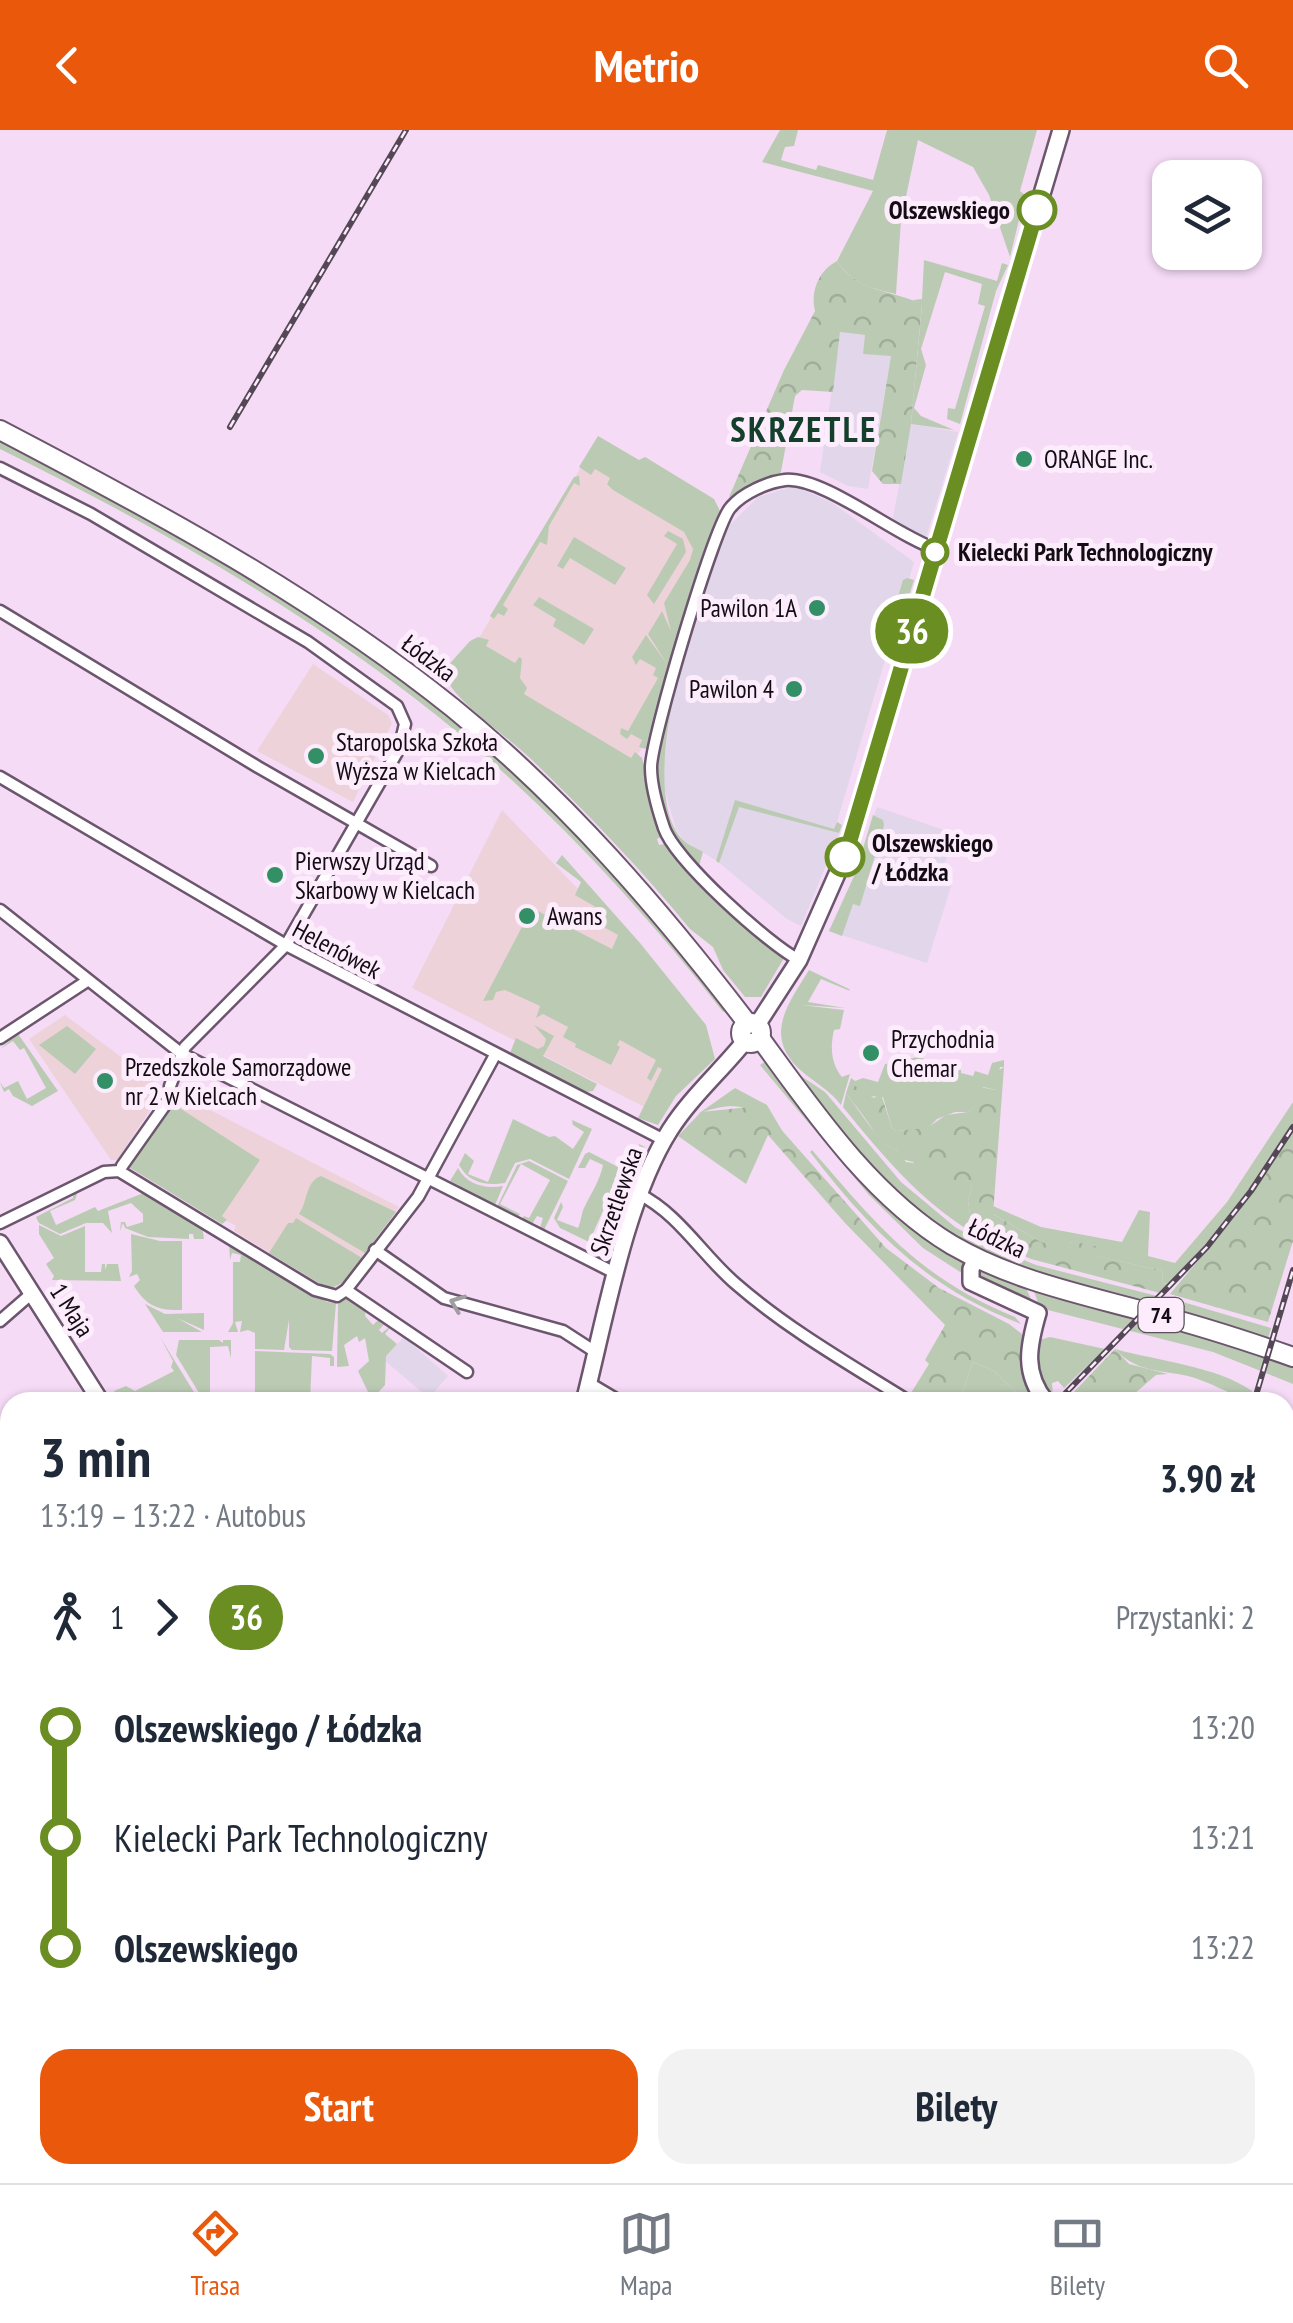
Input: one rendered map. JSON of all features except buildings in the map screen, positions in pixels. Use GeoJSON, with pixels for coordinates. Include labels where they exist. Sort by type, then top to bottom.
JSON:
{"type":"FeatureCollection","features":[{"type":"Feature","properties":{"kind":"main road","name":"Łódzka"},"geometry":{"type":"LineString","coordinates":[[0,430],[128,498],[292,594],[437,696],[528,774],[600,844],[663,916],[877,1184],[930,1230],[976,1258],[1028,1280],[1182,1321],[1293,1357]]}},
{"type":"Feature","properties":{"kind":"street","name":"Skrzetlewska"},"geometry":{"type":"LineString","coordinates":[[587,1392],[640,1194],[664,1140],[753,1032],[799,960],[844,858],[1061,130]]}},
{"type":"Feature","properties":{"kind":"street"},"geometry":{"type":"LineString","coordinates":[[0,468],[92,514],[308,642],[396,706],[405,724],[399,749],[286,946],[188,1043],[168,1100],[118,1168],[0,1223]]}},
{"type":"Feature","properties":{"kind":"street"},"geometry":{"type":"LineString","coordinates":[[799,960],[708,884],[664,830],[650,764],[675,664],[730,507],[757,489],[780,481],[806,483],[936,549]]}},
{"type":"Feature","properties":{"kind":"street"},"geometry":{"type":"LineString","coordinates":[[0,612],[431,866]]}},
{"type":"Feature","properties":{"kind":"street","name":"Helenówek"},"geometry":{"type":"LineString","coordinates":[[0,777],[286,946],[664,1140]]}},
{"type":"Feature","properties":{"kind":"street"},"geometry":{"type":"LineString","coordinates":[[0,910],[182,1054],[618,1274]]}},
{"type":"Feature","properties":{"kind":"street"},"geometry":{"type":"LineString","coordinates":[[0,1038],[87,981]]}},
{"type":"Feature","properties":{"kind":"street"},"geometry":{"type":"LineString","coordinates":[[118,1168],[324,1294],[336,1297],[346,1290],[408,1212],[496,1055]]}},
{"type":"Feature","properties":{"kind":"street"},"geometry":{"type":"LineString","coordinates":[[640,1194],[661,1208],[734,1284],[894,1392]]}},
{"type":"Feature","properties":{"kind":"street","name":"1 Maja"},"geometry":{"type":"LineString","coordinates":[[0,1244],[96,1392]]}},
{"type":"Feature","properties":{"kind":"street"},"geometry":{"type":"LineString","coordinates":[[375,1250],[450,1302],[563,1331],[597,1352]]}},
{"type":"Feature","properties":{"kind":"street"},"geometry":{"type":"LineString","coordinates":[[976,1258],[971,1282],[1038,1313],[1030,1340],[1028,1368],[1041,1392]]}},
{"type":"Feature","properties":{"kind":"street"},"geometry":{"type":"LineString","coordinates":[[346,1290],[468,1372]]}},
{"type":"Feature","properties":{"kind":"street"},"geometry":{"type":"LineString","coordinates":[[0,1321],[32,1294]]}},
{"type":"Feature","properties":{"kind":"street"},"geometry":{"type":"LineString","coordinates":[[589,1383],[604,1392]]}},
{"type":"Feature","properties":{"kind":"shaded area"},"geometry":{"type":"Polygon","coordinates":[[[840,332],[865,335],[891,356],[868,489],[848,486],[820,472],[840,332]]]}},
{"type":"Feature","properties":{"kind":"shaded area"},"geometry":{"type":"Polygon","coordinates":[[[911,424],[958,432],[925,541],[892,522],[911,424]]]}},
{"type":"Feature","properties":{"kind":"shaded area"},"geometry":{"type":"Polygon","coordinates":[[[599,437],[639,460],[645,457],[714,499],[720,511],[661,681],[648,747],[642,748],[640,757],[586,766],[476,643],[599,437]]]}},
{"type":"Feature","properties":{"kind":"shaded area"},"geometry":{"type":"Polygon","coordinates":[[[794,486],[831,502],[914,562],[835,829],[840,831],[801,926],[787,919],[717,861],[684,841],[676,829],[662,781],[671,708],[683,657],[728,527],[758,497],[794,486]]]}},
{"type":"Feature","properties":{"kind":"shaded area"},"geometry":{"type":"Polygon","coordinates":[[[313,664],[388,715],[392,723],[353,802],[257,751],[313,664]]]}},
{"type":"Feature","properties":{"kind":"shaded area"},"geometry":{"type":"Polygon","coordinates":[[[877,807],[953,833],[943,871],[952,883],[927,963],[829,931],[856,872],[877,807]]]}},
{"type":"Feature","properties":{"kind":"shaded area","name":"Awans"},"geometry":{"type":"Polygon","coordinates":[[[502,810],[662,976],[666,985],[660,1115],[412,988],[502,810]]]}},
{"type":"Feature","properties":{"kind":"shaded area","name":"Przedszkole Samorządowe nr 2 w Kielcach"},"geometry":{"type":"Polygon","coordinates":[[[65,1015],[164,1089],[117,1160],[111,1160],[29,1039],[65,1015]]]}},
{"type":"Feature","properties":{"kind":"shaded area"},"geometry":{"type":"Polygon","coordinates":[[[179,1094],[399,1207],[341,1285],[324,1286],[234,1231],[236,1226],[130,1165],[179,1094]]]}},
{"type":"Feature","properties":{"kind":"shaded area"},"geometry":{"type":"Polygon","coordinates":[[[404,1337],[448,1376],[434,1392],[422,1392],[383,1359],[404,1337]]]}},
{"type":"Feature","properties":{"kind":"green space"},"geometry":{"type":"Polygon","coordinates":[[[780,130],[798,130],[794,146],[785,147],[781,160],[873,180],[887,130],[1037,130],[1020,191],[1025,195],[1010,257],[989,195],[973,167],[918,140],[901,220],[896,294],[863,284],[837,261],[873,191],[762,162],[780,130]]]}},
{"type":"Feature","properties":{"kind":"green space"},"geometry":{"type":"Polygon","coordinates":[[[924,260],[997,281],[1002,263],[1008,265],[996,291],[960,424],[947,419],[948,408],[955,409],[985,306],[978,304],[982,284],[945,272],[921,349],[926,365],[914,408],[921,416],[954,430],[911,424],[922,305],[913,300],[922,299],[924,260]]]}},
{"type":"Feature","properties":{"kind":"green space"},"geometry":{"type":"Polygon","coordinates":[[[837,261],[864,285],[922,304],[901,484],[883,484],[872,471],[891,356],[863,354],[865,335],[840,332],[833,392],[802,390],[795,396],[780,477],[729,497],[784,370],[815,311],[817,282],[837,261]]]}},
{"type":"Feature","properties":{"kind":"green space"},"geometry":{"type":"Polygon","coordinates":[[[598,436],[639,460],[645,457],[714,499],[720,511],[664,683],[652,745],[646,749],[639,747],[642,740],[620,734],[621,728],[628,731],[658,678],[653,675],[656,668],[640,659],[636,665],[632,657],[646,635],[667,664],[648,634],[662,611],[671,631],[664,603],[693,549],[684,532],[613,490],[607,484],[610,478],[595,469],[591,475],[579,467],[598,436]]]}},
{"type":"Feature","properties":{"kind":"green space"},"geometry":{"type":"Polygon","coordinates":[[[0,437],[78,476],[329,624],[455,717],[571,823],[729,1008],[723,1012],[632,903],[533,800],[411,695],[240,579],[0,449],[0,437]]]}},
{"type":"Feature","properties":{"kind":"green space"},"geometry":{"type":"Polygon","coordinates":[[[579,476],[580,486],[574,483],[549,526],[547,545],[540,542],[503,605],[508,609],[504,616],[498,613],[494,619],[490,616],[574,477],[579,476]]]}},
{"type":"Feature","properties":{"kind":"green space"},"geometry":{"type":"Polygon","coordinates":[[[668,531],[683,539],[686,552],[654,604],[647,595],[677,544],[664,536],[668,531]]]}},
{"type":"Feature","properties":{"kind":"green space"},"geometry":{"type":"Polygon","coordinates":[[[574,537],[626,568],[615,585],[570,558],[563,569],[557,566],[574,537]]]}},
{"type":"Feature","properties":{"kind":"green space"},"geometry":{"type":"Polygon","coordinates":[[[903,580],[914,580],[892,650],[883,647],[903,580]]]}},
{"type":"Feature","properties":{"kind":"green space"},"geometry":{"type":"Polygon","coordinates":[[[539,597],[594,629],[584,645],[553,626],[556,619],[533,605],[539,597]]]}},
{"type":"Feature","properties":{"kind":"green space"},"geometry":{"type":"Polygon","coordinates":[[[478,637],[489,640],[486,646],[515,663],[519,657],[522,659],[520,678],[527,688],[524,694],[631,758],[635,752],[642,758],[662,836],[657,839],[659,845],[665,844],[703,889],[784,958],[761,997],[745,997],[723,970],[713,947],[690,929],[531,759],[450,686],[443,674],[445,669],[478,637]]]}},
{"type":"Feature","properties":{"kind":"green space"},"geometry":{"type":"Polygon","coordinates":[[[674,680],[677,681],[665,763],[667,807],[683,840],[703,852],[699,866],[668,820],[656,779],[659,745],[674,680]]]}},
{"type":"Feature","properties":{"kind":"green space"},"geometry":{"type":"Polygon","coordinates":[[[735,800],[834,829],[837,822],[842,825],[839,833],[739,807],[719,863],[716,861],[735,800]]]}},
{"type":"Feature","properties":{"kind":"green space"},"geometry":{"type":"Polygon","coordinates":[[[873,815],[883,820],[884,825],[860,906],[853,904],[842,936],[829,931],[856,872],[873,815]]]}},
{"type":"Feature","properties":{"kind":"green space"},"geometry":{"type":"Polygon","coordinates":[[[562,855],[706,1025],[715,1059],[676,1096],[658,1125],[638,1118],[662,1069],[658,1067],[651,1081],[647,1078],[656,1060],[620,1040],[611,1065],[563,1037],[568,1027],[543,1014],[536,1018],[540,1006],[505,990],[496,992],[493,1000],[483,1001],[532,908],[612,949],[618,935],[593,921],[599,909],[575,895],[581,882],[556,863],[562,855]]]}},
{"type":"Feature","properties":{"kind":"green space"},"geometry":{"type":"Polygon","coordinates":[[[809,970],[850,991],[821,979],[808,1002],[845,1008],[801,1005],[844,1010],[832,1043],[838,1072],[842,1077],[850,1074],[841,1105],[792,1061],[784,1048],[781,1035],[786,1009],[809,970]]]}},
{"type":"Feature","properties":{"kind":"green space"},"geometry":{"type":"Polygon","coordinates":[[[534,1025],[554,1036],[543,1056],[597,1084],[593,1091],[586,1092],[510,1053],[516,1038],[538,1049],[544,1046],[546,1039],[534,1025]]]}},
{"type":"Feature","properties":{"kind":"green space"},"geometry":{"type":"Polygon","coordinates":[[[67,1026],[96,1049],[75,1074],[39,1045],[67,1026]]]}},
{"type":"Feature","properties":{"kind":"green space"},"geometry":{"type":"Polygon","coordinates":[[[18,1034],[58,1091],[32,1106],[13,1096],[9,1089],[4,1092],[0,1082],[4,1088],[18,1081],[27,1099],[46,1088],[24,1048],[20,1050],[13,1041],[0,1049],[18,1034]]]}},
{"type":"Feature","properties":{"kind":"green space"},"geometry":{"type":"Polygon","coordinates":[[[778,1050],[801,1076],[825,1092],[901,1182],[955,1227],[988,1246],[1036,1265],[1157,1296],[1147,1306],[1057,1282],[992,1259],[942,1232],[864,1160],[778,1050]]]}},
{"type":"Feature","properties":{"kind":"green space"},"geometry":{"type":"Polygon","coordinates":[[[918,1057],[973,1076],[975,1071],[988,1075],[992,1063],[1004,1060],[1004,1067],[1000,1067],[996,1090],[983,1087],[982,1101],[968,1112],[937,1119],[927,1129],[896,1131],[883,1097],[866,1096],[849,1084],[851,1078],[878,1082],[885,1064],[918,1057]]]}},
{"type":"Feature","properties":{"kind":"green space"},"geometry":{"type":"Polygon","coordinates":[[[766,1061],[875,1189],[1025,1286],[1034,1306],[982,1286],[923,1248],[869,1195],[760,1065],[766,1061]]]}},
{"type":"Feature","properties":{"kind":"green space"},"geometry":{"type":"Polygon","coordinates":[[[1004,1067],[993,1214],[1041,1242],[1069,1249],[1071,1241],[1099,1247],[1098,1256],[1163,1271],[1162,1283],[1169,1284],[1160,1293],[1031,1259],[973,1233],[968,1201],[972,1186],[967,1180],[944,1180],[934,1172],[920,1172],[913,1162],[901,1159],[897,1150],[877,1141],[846,1093],[852,1084],[874,1098],[881,1094],[896,1131],[927,1128],[946,1115],[968,1112],[982,1100],[980,1087],[996,1090],[996,1072],[1004,1067]]]}},
{"type":"Feature","properties":{"kind":"green space"},"geometry":{"type":"Polygon","coordinates":[[[735,1088],[767,1105],[787,1139],[768,1119],[748,1108],[725,1107],[698,1114],[735,1088]]]}},
{"type":"Feature","properties":{"kind":"green space"},"geometry":{"type":"Polygon","coordinates":[[[846,1093],[882,1143],[897,1150],[906,1162],[967,1179],[972,1186],[968,1201],[973,1233],[936,1207],[887,1160],[843,1107],[846,1093]]]}},
{"type":"Feature","properties":{"kind":"green space"},"geometry":{"type":"Polygon","coordinates":[[[1293,1102],[1293,1123],[1251,1188],[1169,1284],[1162,1283],[1163,1271],[1097,1256],[1071,1241],[1069,1250],[1041,1242],[993,1214],[993,1206],[1041,1227],[1122,1242],[1139,1210],[1150,1212],[1148,1256],[1175,1263],[1227,1202],[1293,1102]]]}},
{"type":"Feature","properties":{"kind":"green space"},"geometry":{"type":"Polygon","coordinates":[[[172,1103],[260,1160],[222,1216],[227,1220],[222,1224],[127,1166],[172,1103]]]}},
{"type":"Feature","properties":{"kind":"green space"},"geometry":{"type":"Polygon","coordinates":[[[749,1107],[770,1117],[886,1248],[939,1288],[1022,1334],[1022,1372],[1033,1392],[1016,1392],[994,1371],[973,1362],[962,1392],[912,1392],[929,1364],[925,1360],[945,1325],[845,1223],[768,1135],[746,1184],[678,1136],[701,1112],[749,1107]]]}},
{"type":"Feature","properties":{"kind":"green space"},"geometry":{"type":"Polygon","coordinates":[[[513,1119],[549,1137],[555,1136],[573,1149],[584,1132],[572,1120],[592,1129],[569,1179],[530,1159],[515,1163],[505,1183],[479,1182],[463,1171],[459,1165],[465,1153],[474,1161],[468,1174],[488,1182],[513,1119]]]}},
{"type":"Feature","properties":{"kind":"green space"},"geometry":{"type":"Polygon","coordinates":[[[1293,1131],[1293,1241],[1268,1322],[1170,1294],[1238,1213],[1293,1131]]]}},
{"type":"Feature","properties":{"kind":"green space"},"geometry":{"type":"Polygon","coordinates":[[[639,1144],[645,1147],[613,1255],[604,1260],[597,1258],[604,1246],[598,1244],[597,1237],[602,1225],[607,1230],[611,1221],[607,1213],[609,1209],[614,1214],[637,1160],[639,1144]]]}},
{"type":"Feature","properties":{"kind":"green space"},"geometry":{"type":"Polygon","coordinates":[[[812,1150],[879,1226],[926,1267],[1021,1324],[957,1293],[903,1254],[855,1207],[812,1150]]]}},
{"type":"Feature","properties":{"kind":"green space"},"geometry":{"type":"Polygon","coordinates":[[[589,1152],[622,1169],[589,1242],[560,1228],[554,1218],[561,1202],[563,1207],[557,1220],[578,1228],[603,1165],[590,1159],[585,1168],[578,1168],[589,1152]]]}},
{"type":"Feature","properties":{"kind":"green space"},"geometry":{"type":"Polygon","coordinates":[[[529,1161],[568,1181],[544,1230],[540,1228],[543,1218],[537,1216],[532,1224],[522,1219],[529,1218],[550,1180],[521,1164],[500,1204],[520,1214],[518,1217],[497,1207],[517,1165],[529,1161]]]}},
{"type":"Feature","properties":{"kind":"green space"},"geometry":{"type":"Polygon","coordinates":[[[458,1168],[477,1184],[503,1186],[495,1205],[450,1181],[458,1168]]]}},
{"type":"Feature","properties":{"kind":"green space"},"geometry":{"type":"Polygon","coordinates":[[[321,1176],[396,1212],[365,1253],[299,1214],[309,1187],[321,1176]]]}},
{"type":"Feature","properties":{"kind":"green space"},"geometry":{"type":"Polygon","coordinates":[[[78,1191],[75,1200],[50,1211],[56,1225],[95,1207],[98,1211],[146,1192],[202,1226],[204,1239],[194,1239],[193,1234],[189,1234],[189,1239],[148,1237],[125,1228],[123,1223],[120,1231],[121,1222],[125,1222],[127,1227],[143,1222],[143,1214],[131,1203],[108,1211],[112,1233],[103,1223],[86,1223],[60,1234],[39,1223],[36,1217],[73,1198],[78,1191]]]}},
{"type":"Feature","properties":{"kind":"green space"},"geometry":{"type":"Polygon","coordinates":[[[296,1218],[362,1258],[342,1283],[324,1286],[269,1253],[288,1223],[296,1218]]]}},
{"type":"Feature","properties":{"kind":"green space"},"geometry":{"type":"Polygon","coordinates":[[[39,1225],[61,1236],[85,1226],[85,1272],[101,1272],[102,1264],[105,1270],[107,1264],[118,1264],[121,1281],[52,1280],[54,1276],[46,1264],[54,1258],[39,1234],[39,1225]]]}},
{"type":"Feature","properties":{"kind":"green space"},"geometry":{"type":"Polygon","coordinates":[[[131,1234],[182,1241],[182,1310],[154,1306],[134,1286],[140,1280],[137,1274],[129,1277],[131,1234]]]}},
{"type":"Feature","properties":{"kind":"green space"},"geometry":{"type":"Polygon","coordinates":[[[229,1242],[327,1302],[336,1303],[332,1351],[292,1350],[289,1320],[284,1350],[255,1349],[255,1333],[240,1332],[242,1321],[235,1322],[238,1332],[228,1332],[233,1323],[233,1262],[240,1262],[241,1255],[232,1253],[230,1260],[229,1242]]]}},
{"type":"Feature","properties":{"kind":"green space"},"geometry":{"type":"Polygon","coordinates":[[[1032,1286],[1293,1362],[1293,1384],[1213,1352],[1040,1308],[1032,1286]]]}},
{"type":"Feature","properties":{"kind":"green space"},"geometry":{"type":"Polygon","coordinates":[[[346,1297],[366,1308],[365,1316],[373,1325],[383,1318],[382,1324],[387,1321],[379,1330],[382,1333],[392,1325],[385,1334],[397,1344],[386,1356],[385,1385],[379,1392],[368,1392],[358,1371],[369,1361],[365,1338],[359,1342],[357,1336],[344,1345],[349,1366],[337,1367],[338,1303],[346,1297]]]}},
{"type":"Feature","properties":{"kind":"green space"},"geometry":{"type":"Polygon","coordinates":[[[1166,1297],[1271,1328],[1267,1342],[1156,1308],[1166,1297]]]}},
{"type":"Feature","properties":{"kind":"green space"},"geometry":{"type":"Polygon","coordinates":[[[145,1304],[165,1314],[204,1313],[204,1330],[177,1318],[202,1332],[163,1332],[145,1304]]]}},
{"type":"Feature","properties":{"kind":"green space"},"geometry":{"type":"Polygon","coordinates":[[[160,1337],[194,1392],[114,1391],[126,1386],[135,1391],[174,1371],[160,1337]]]}},
{"type":"Feature","properties":{"kind":"green space"},"geometry":{"type":"Polygon","coordinates":[[[1050,1337],[1105,1349],[1064,1388],[1058,1381],[1052,1383],[1050,1392],[1037,1363],[1039,1340],[1050,1337]]]}},
{"type":"Feature","properties":{"kind":"green space"},"geometry":{"type":"Polygon","coordinates":[[[179,1340],[231,1340],[231,1358],[228,1346],[210,1347],[210,1392],[199,1392],[176,1355],[179,1340]]]}},
{"type":"Feature","properties":{"kind":"green space"},"geometry":{"type":"Polygon","coordinates":[[[1115,1349],[1221,1376],[1252,1392],[1228,1392],[1195,1378],[1137,1365],[1115,1349]]]}},
{"type":"Feature","properties":{"kind":"green space"},"geometry":{"type":"Polygon","coordinates":[[[1115,1349],[1129,1364],[1168,1374],[1156,1375],[1136,1392],[1074,1392],[1115,1349]]]}},
{"type":"Feature","properties":{"kind":"green space"},"geometry":{"type":"Polygon","coordinates":[[[255,1351],[334,1357],[334,1366],[330,1366],[330,1358],[312,1356],[310,1392],[255,1392],[255,1351]]]}},
{"type":"Feature","properties":{"kind":"green space"},"geometry":{"type":"Polygon","coordinates":[[[973,1362],[994,1371],[1016,1392],[962,1392],[973,1362]]]}},
{"type":"Feature","properties":{"kind":"railway"},"geometry":{"type":"LineString","coordinates":[[230,427],[406,130]]}},
{"type":"Feature","properties":{"kind":"railway"},"geometry":{"type":"LineString","coordinates":[[1067,1392],[1207,1247],[1251,1191],[1293,1127]]}},
{"type":"Feature","properties":{"kind":"railway"},"geometry":{"type":"LineString","coordinates":[[1257,1392],[1293,1270]]}},
{"type":"Feature","properties":{"kind":"bus line","name":"36"},"geometry":{"type":"LineString","coordinates":[[845,857],[1037,210]]}},
{"type":"Feature","properties":{"kind":"place","name":"Olszewskiego"},"geometry":{"type":"Point","coordinates":[1037,210]}},
{"type":"Feature","properties":{"kind":"place","name":"ORANGE Inc."},"geometry":{"type":"Point","coordinates":[1024,459]}},
{"type":"Feature","properties":{"kind":"place","name":"Kielecki Park Technologiczny"},"geometry":{"type":"Point","coordinates":[935,552]}},
{"type":"Feature","properties":{"kind":"place","name":"Pawilon 1A"},"geometry":{"type":"Point","coordinates":[817,608]}},
{"type":"Feature","properties":{"kind":"place","name":"Pawilon 4"},"geometry":{"type":"Point","coordinates":[794,689]}},
{"type":"Feature","properties":{"kind":"place","name":"Staropolska Szkoła Wyższa w Kielcach"},"geometry":{"type":"Point","coordinates":[316,756]}},
{"type":"Feature","properties":{"kind":"place","name":"Olszewskiego / Łódzka"},"geometry":{"type":"Point","coordinates":[845,857]}},
{"type":"Feature","properties":{"kind":"place","name":"Pierwszy Urząd Skarbowy w Kielcach"},"geometry":{"type":"Point","coordinates":[275,875]}},
{"type":"Feature","properties":{"kind":"place","name":"Awans"},"geometry":{"type":"Point","coordinates":[527,916]}},
{"type":"Feature","properties":{"kind":"place","name":"Przychodnia Chemar"},"geometry":{"type":"Point","coordinates":[871,1053]}},
{"type":"Feature","properties":{"kind":"place","name":"Przedszkole Samorządowe nr 2 w Kielcach"},"geometry":{"type":"Point","coordinates":[105,1081]}},
{"type":"Feature","properties":{"kind":"district","name":"SKRZETLE"},"geometry":{"type":"Point","coordinates":[804,430]}}]}
